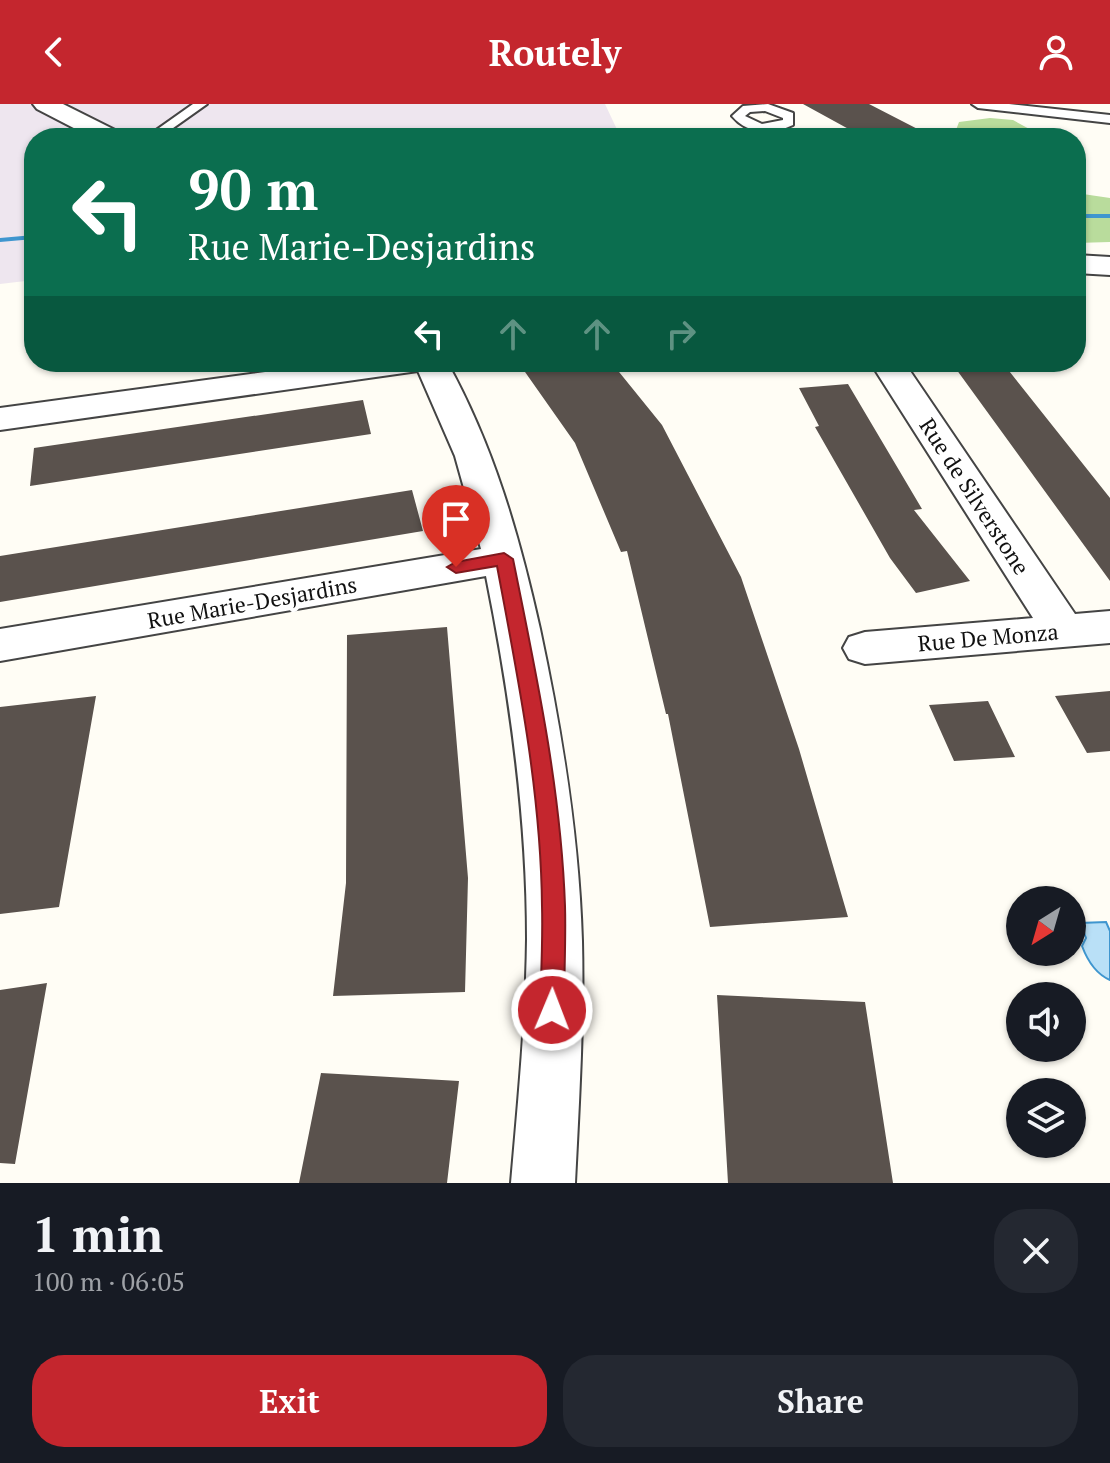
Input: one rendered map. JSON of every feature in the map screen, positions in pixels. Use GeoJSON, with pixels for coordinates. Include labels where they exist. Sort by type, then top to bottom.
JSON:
{"type":"FeatureCollection","features":[{"type":"Feature","properties":{"kind":"street"},"geometry":{"type":"LineString","coordinates":[[45,104],[92,128]]}},
{"type":"Feature","properties":{"kind":"street"},"geometry":{"type":"LineString","coordinates":[[1086,265],[1110,266]]}},
{"type":"Feature","properties":{"kind":"street"},"geometry":{"type":"LineString","coordinates":[[0,419],[340,372]]}},
{"type":"Feature","properties":{"kind":"street"},"geometry":{"type":"LineString","coordinates":[[436,372],[456,407],[491,502],[524,660],[543,785],[554,905],[552,1037],[543,1183]]}},
{"type":"Feature","properties":{"kind":"street","name":"Rue de Silverstone"},"geometry":{"type":"LineString","coordinates":[[894,372],[1063,630]]}},
{"type":"Feature","properties":{"kind":"street","name":"Rue Marie-Desjardins"},"geometry":{"type":"LineString","coordinates":[[0,645],[504,559]]}},
{"type":"Feature","properties":{"kind":"street","name":"Rue De Monza"},"geometry":{"type":"LineString","coordinates":[[865,648],[1110,627]]}},
{"type":"Feature","properties":{"kind":"lane"},"geometry":{"type":"LineString","coordinates":[[166,128],[201,104]]}},
{"type":"Feature","properties":{"kind":"lane"},"geometry":{"type":"LineString","coordinates":[[978,104],[1110,119]]}},
{"type":"Feature","properties":{"kind":"shaded area"},"geometry":{"type":"Polygon","coordinates":[[[0,104],[605,104],[616,128],[24,128],[24,281],[0,284],[0,104]]]}},
{"type":"Feature","properties":{"kind":"green space"},"geometry":{"type":"Polygon","coordinates":[[[990,118],[1013,120],[1028,128],[957,128],[959,122],[990,118]]]}},
{"type":"Feature","properties":{"kind":"green space"},"geometry":{"type":"Polygon","coordinates":[[[1086,194],[1110,198],[1110,242],[1086,243],[1086,194]]]}},
{"type":"Feature","properties":{"kind":"water"},"geometry":{"type":"Polygon","coordinates":[[[1106,922],[1110,931],[1110,980],[1097,971],[1086,955],[1086,923],[1106,922]]]}},
{"type":"Feature","properties":{"kind":"building"},"geometry":{"type":"Polygon","coordinates":[[[803,104],[869,104],[916,128],[847,128],[803,104]]]}},
{"type":"Feature","properties":{"kind":"building"},"geometry":{"type":"Polygon","coordinates":[[[525,372],[619,372],[662,425],[741,577],[799,749],[848,917],[710,927],[668,714],[627,551],[621,552],[575,443],[525,372]]]}},
{"type":"Feature","properties":{"kind":"building"},"geometry":{"type":"Polygon","coordinates":[[[958,372],[1010,372],[1110,498],[1110,581],[958,372]]]}},
{"type":"Feature","properties":{"kind":"building"},"geometry":{"type":"Polygon","coordinates":[[[848,384],[922,509],[914,510],[970,581],[916,593],[890,558],[815,427],[819,426],[799,388],[848,384]]]}},
{"type":"Feature","properties":{"kind":"building"},"geometry":{"type":"Polygon","coordinates":[[[363,400],[371,434],[30,486],[34,448],[363,400]]]}},
{"type":"Feature","properties":{"kind":"building"},"geometry":{"type":"Polygon","coordinates":[[[412,490],[423,531],[0,602],[0,556],[412,490]]]}},
{"type":"Feature","properties":{"kind":"building"},"geometry":{"type":"Polygon","coordinates":[[[447,627],[468,878],[465,992],[333,996],[346,883],[347,635],[447,627]]]}},
{"type":"Feature","properties":{"kind":"building"},"geometry":{"type":"Polygon","coordinates":[[[1110,691],[1110,751],[1087,753],[1055,696],[1110,691]]]}},
{"type":"Feature","properties":{"kind":"building"},"geometry":{"type":"Polygon","coordinates":[[[96,696],[59,907],[0,914],[0,707],[96,696]]]}},
{"type":"Feature","properties":{"kind":"building"},"geometry":{"type":"Polygon","coordinates":[[[988,701],[1015,757],[954,761],[929,705],[988,701]]]}},
{"type":"Feature","properties":{"kind":"building"},"geometry":{"type":"Polygon","coordinates":[[[47,983],[15,1164],[0,1163],[0,990],[47,983]]]}},
{"type":"Feature","properties":{"kind":"building"},"geometry":{"type":"Polygon","coordinates":[[[717,995],[865,1002],[893,1183],[728,1183],[717,995]]]}},
{"type":"Feature","properties":{"kind":"building"},"geometry":{"type":"Polygon","coordinates":[[[321,1073],[459,1081],[447,1183],[299,1183],[321,1073]]]}},
{"type":"Feature","properties":{"kind":"waterway"},"geometry":{"type":"LineString","coordinates":[[1086,216],[1110,216]]}},
{"type":"Feature","properties":{"kind":"waterway"},"geometry":{"type":"LineString","coordinates":[[0,240],[24,238]]}},
{"type":"Feature","properties":{"kind":"route"},"geometry":{"type":"LineString","coordinates":[[456,567],[504,559],[524,660],[545,800],[554,905],[552,1010]]}}]}
